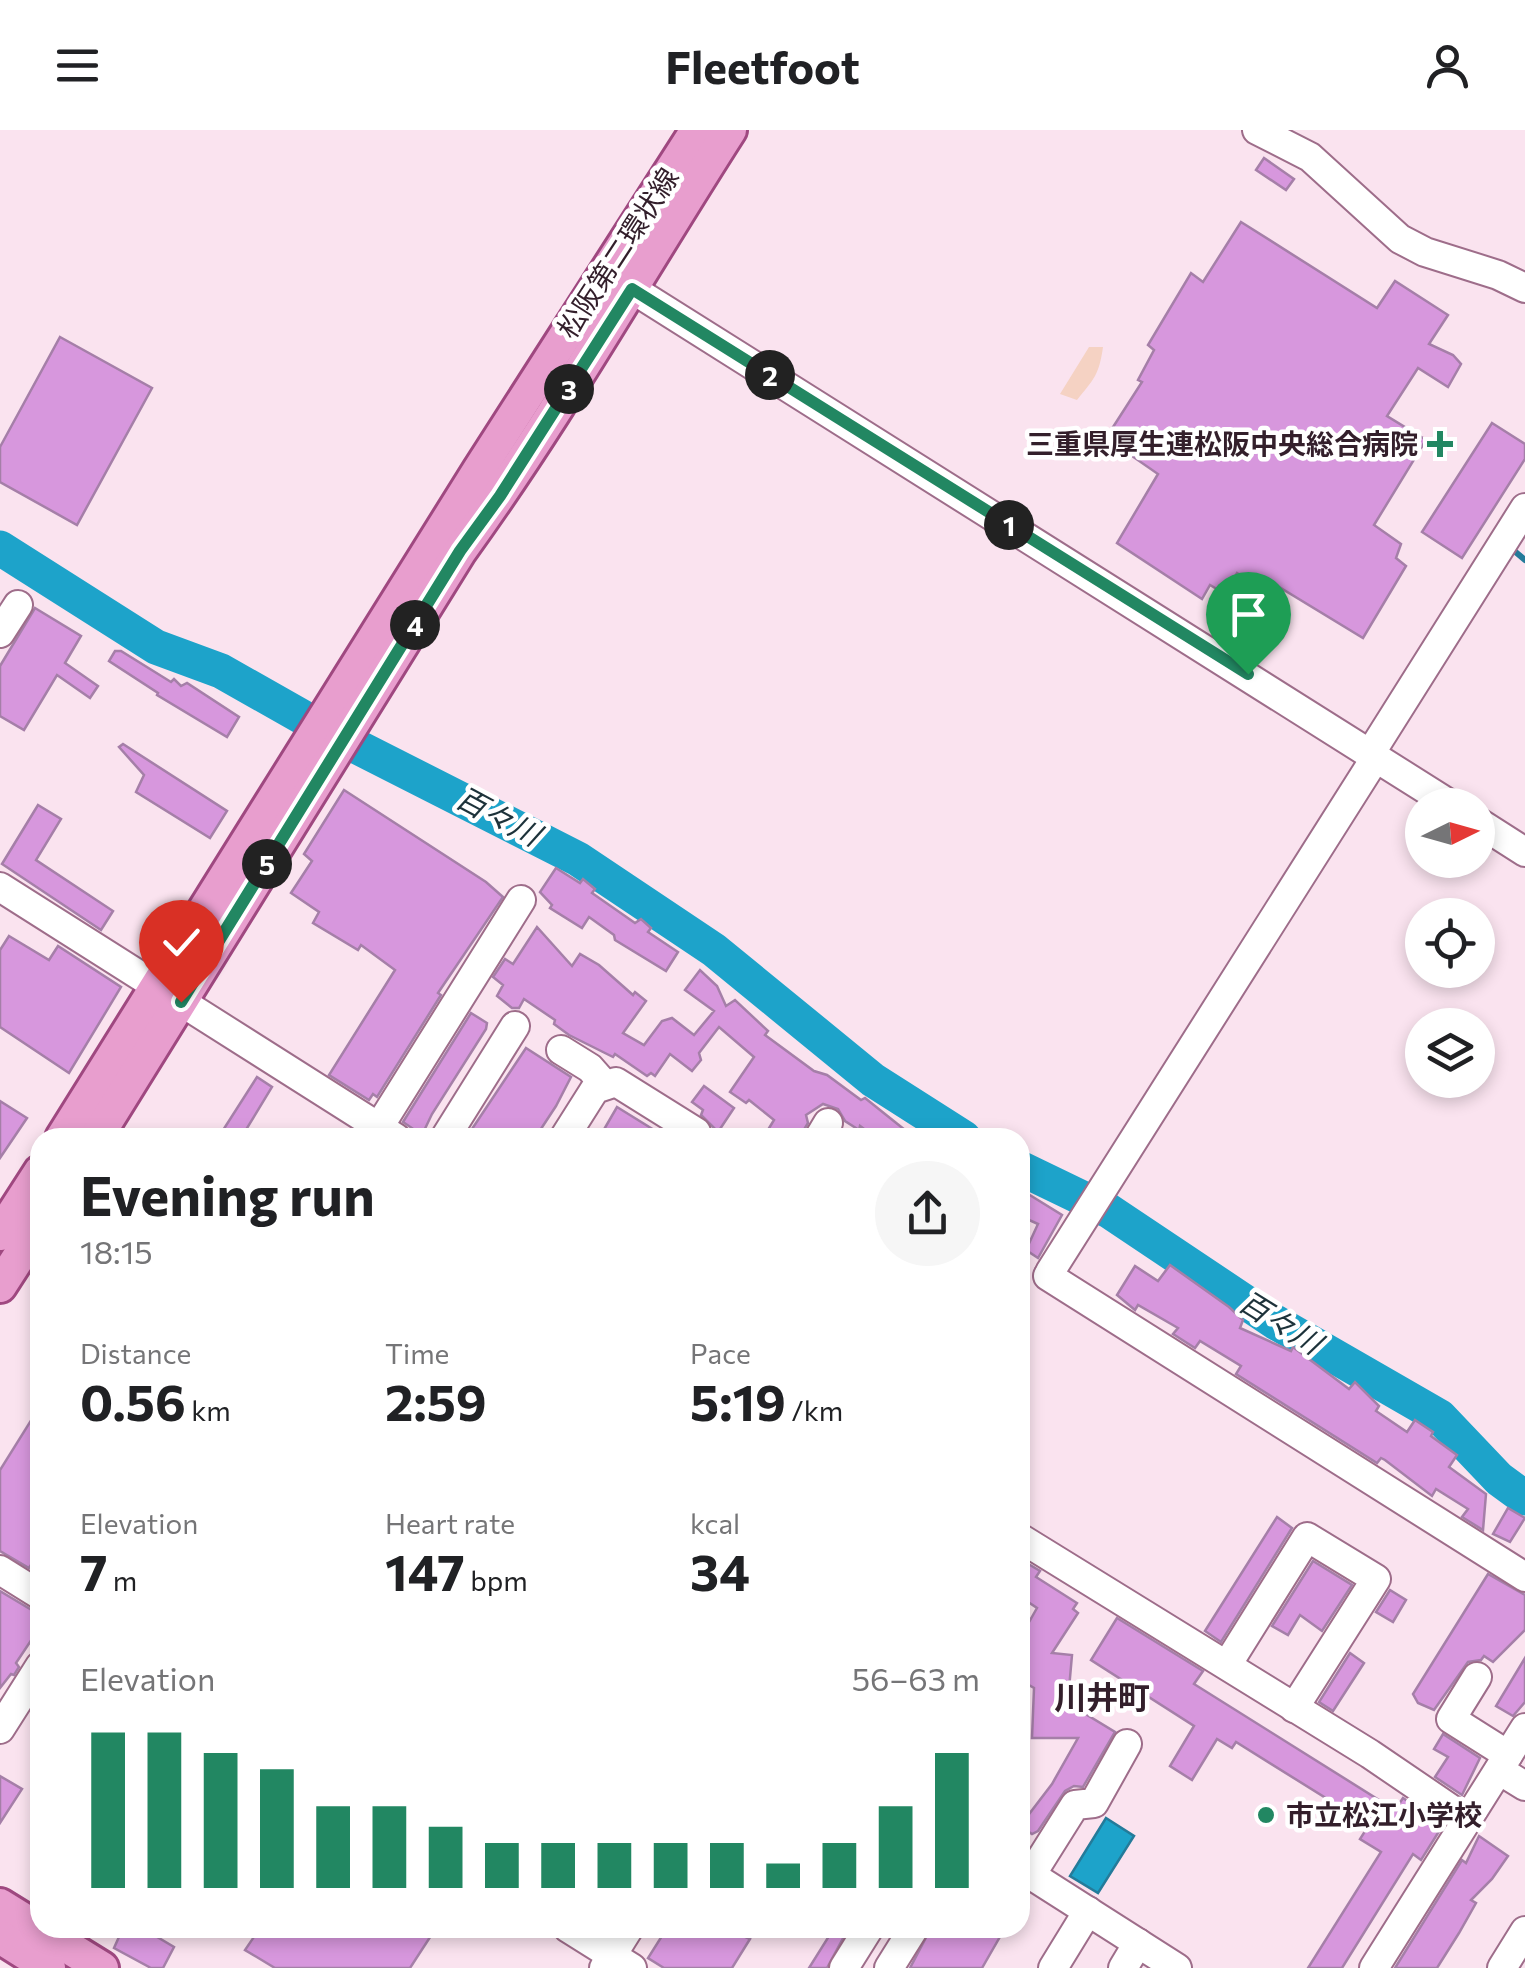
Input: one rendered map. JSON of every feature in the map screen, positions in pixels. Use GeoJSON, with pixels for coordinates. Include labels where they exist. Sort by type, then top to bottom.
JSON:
{"type":"FeatureCollection","features":[{"type":"Feature","properties":{"kind":"main road","name":"松阪第二環状線"},"geometry":{"type":"LineString","coordinates":[[101,1128],[170,994],[696,130]]}},
{"type":"Feature","properties":{"kind":"main road","name":"松阪第二環状線"},"geometry":{"type":"LineString","coordinates":[[348,707],[500,496],[730,130]]}},
{"type":"Feature","properties":{"kind":"main road","name":"松阪第二環状線"},"geometry":{"type":"LineString","coordinates":[[70,1128],[170,994]]}},
{"type":"Feature","properties":{"kind":"main road"},"geometry":{"type":"LineString","coordinates":[[0,1286],[30,1201]]}},
{"type":"Feature","properties":{"kind":"main road"},"geometry":{"type":"LineString","coordinates":[[0,1905],[30,1924]]}},
{"type":"Feature","properties":{"kind":"main road"},"geometry":{"type":"LineString","coordinates":[[0,1937],[49,1968]]}},
{"type":"Feature","properties":{"kind":"main road"},"geometry":{"type":"LineString","coordinates":[[53,1938],[102,1968]]}},
{"type":"Feature","properties":{"kind":"street"},"geometry":{"type":"LineString","coordinates":[[1258,130],[1310,157],[1400,239],[1525,288]]}},
{"type":"Feature","properties":{"kind":"street"},"geometry":{"type":"LineString","coordinates":[[632,289],[1424,788]]}},
{"type":"Feature","properties":{"kind":"street"},"geometry":{"type":"LineString","coordinates":[[1525,508],[1049,1274],[1525,1577]]}},
{"type":"Feature","properties":{"kind":"street"},"geometry":{"type":"LineString","coordinates":[[0,633],[18,605]]}},
{"type":"Feature","properties":{"kind":"street"},"geometry":{"type":"LineString","coordinates":[[1495,833],[1525,852]]}},
{"type":"Feature","properties":{"kind":"street"},"geometry":{"type":"LineString","coordinates":[[0,886],[373,1128]]}},
{"type":"Feature","properties":{"kind":"street"},"geometry":{"type":"LineString","coordinates":[[386,1128],[521,900]]}},
{"type":"Feature","properties":{"kind":"street"},"geometry":{"type":"LineString","coordinates":[[451,1128],[515,1026]]}},
{"type":"Feature","properties":{"kind":"street"},"geometry":{"type":"LineString","coordinates":[[561,1050],[590,1068],[604,1086]]}},
{"type":"Feature","properties":{"kind":"street"},"geometry":{"type":"LineString","coordinates":[[570,1128],[594,1089],[616,1082],[690,1128]]}},
{"type":"Feature","properties":{"kind":"street"},"geometry":{"type":"LineString","coordinates":[[1227,1665],[1307,1537],[1376,1580],[1294,1708]]}},
{"type":"Feature","properties":{"kind":"street"},"geometry":{"type":"LineString","coordinates":[[1030,1544],[1467,1820]]}},
{"type":"Feature","properties":{"kind":"street"},"geometry":{"type":"LineString","coordinates":[[0,1570],[30,1589]]}},
{"type":"Feature","properties":{"kind":"street"},"geometry":{"type":"LineString","coordinates":[[1477,1677],[1451,1719],[1503,1762],[1525,1786]]}},
{"type":"Feature","properties":{"kind":"street"},"geometry":{"type":"LineString","coordinates":[[0,1729],[30,1682]]}},
{"type":"Feature","properties":{"kind":"street"},"geometry":{"type":"LineString","coordinates":[[1374,1968],[1525,1728]]}},
{"type":"Feature","properties":{"kind":"street"},"geometry":{"type":"LineString","coordinates":[[1030,1867],[1075,1805],[1094,1802],[1127,1744]]}},
{"type":"Feature","properties":{"kind":"street"},"geometry":{"type":"LineString","coordinates":[[1030,1875],[1177,1968]]}},
{"type":"Feature","properties":{"kind":"street"},"geometry":{"type":"LineString","coordinates":[[1052,1968],[1088,1911]]}},
{"type":"Feature","properties":{"kind":"street"},"geometry":{"type":"LineString","coordinates":[[1502,1968],[1525,1931]]}},
{"type":"Feature","properties":{"kind":"street"},"geometry":{"type":"LineString","coordinates":[[581,1938],[616,1964],[625,1938]]}},
{"type":"Feature","properties":{"kind":"street"},"geometry":{"type":"LineString","coordinates":[[844,1968],[863,1938]]}},
{"type":"Feature","properties":{"kind":"street"},"geometry":{"type":"LineString","coordinates":[[888,1968],[908,1938]]}},
{"type":"Feature","properties":{"kind":"street"},"geometry":{"type":"LineString","coordinates":[[1122,1968],[1138,1943]]}},
{"type":"Feature","properties":{"kind":"shaded area"},"geometry":{"type":"Polygon","coordinates":[[[1089,347],[1103,347],[1092,381],[1077,400],[1060,394],[1089,347]]]}},
{"type":"Feature","properties":{"kind":"water"},"geometry":{"type":"Polygon","coordinates":[[[1106,1818],[1134,1836],[1098,1893],[1070,1876],[1106,1818]]]}},
{"type":"Feature","properties":{"kind":"building"},"geometry":{"type":"Polygon","coordinates":[[[1264,158],[1294,179],[1286,190],[1256,170],[1264,158]]]}},
{"type":"Feature","properties":{"kind":"building"},"geometry":{"type":"Polygon","coordinates":[[[1241,222],[1377,308],[1395,281],[1448,315],[1429,344],[1453,355],[1461,364],[1448,387],[1418,368],[1387,416],[1426,440],[1374,525],[1401,544],[1396,558],[1406,566],[1363,638],[1279,587],[1273,596],[1237,573],[1225,594],[1210,585],[1202,599],[1117,543],[1158,474],[1106,438],[1142,382],[1138,380],[1154,350],[1148,345],[1191,273],[1203,282],[1241,222]]]}},
{"type":"Feature","properties":{"kind":"building"},"geometry":{"type":"Polygon","coordinates":[[[60,337],[152,388],[77,525],[0,482],[0,447],[60,337]]]}},
{"type":"Feature","properties":{"kind":"building"},"geometry":{"type":"Polygon","coordinates":[[[1492,423],[1525,444],[1525,459],[1462,558],[1422,532],[1492,423]]]}},
{"type":"Feature","properties":{"kind":"building"},"geometry":{"type":"Polygon","coordinates":[[[35,608],[81,636],[65,663],[98,686],[90,698],[57,675],[24,730],[0,716],[0,666],[35,608]]]}},
{"type":"Feature","properties":{"kind":"building"},"geometry":{"type":"Polygon","coordinates":[[[115,651],[171,682],[174,679],[181,686],[187,683],[239,717],[227,737],[109,661],[115,651]]]}},
{"type":"Feature","properties":{"kind":"building"},"geometry":{"type":"Polygon","coordinates":[[[123,744],[227,811],[210,838],[136,792],[144,775],[119,747],[123,744]]]}},
{"type":"Feature","properties":{"kind":"building"},"geometry":{"type":"Polygon","coordinates":[[[344,790],[503,897],[438,993],[441,995],[377,1097],[373,1094],[369,1100],[329,1075],[395,970],[361,945],[358,950],[313,923],[319,912],[291,893],[312,861],[304,854],[344,790]]]}},
{"type":"Feature","properties":{"kind":"building"},"geometry":{"type":"Polygon","coordinates":[[[38,805],[61,819],[36,860],[113,911],[101,930],[2,864],[38,805]]]}},
{"type":"Feature","properties":{"kind":"building"},"geometry":{"type":"Polygon","coordinates":[[[556,868],[580,883],[583,879],[595,889],[592,893],[635,923],[641,919],[651,928],[648,932],[678,952],[666,971],[615,940],[614,935],[589,917],[582,928],[550,908],[552,905],[540,892],[556,868]]]}},
{"type":"Feature","properties":{"kind":"building"},"geometry":{"type":"Polygon","coordinates":[[[537,927],[572,966],[580,954],[599,965],[633,995],[635,992],[646,1001],[623,1033],[644,1045],[662,1021],[672,1018],[694,1035],[714,1011],[685,990],[700,970],[717,986],[726,1006],[735,1000],[768,1031],[765,1035],[814,1071],[827,1075],[861,1100],[865,1098],[902,1128],[856,1128],[845,1121],[838,1109],[823,1104],[806,1115],[805,1128],[769,1128],[774,1120],[749,1100],[746,1103],[730,1092],[754,1057],[719,1027],[699,1053],[701,1060],[692,1071],[670,1054],[655,1076],[647,1076],[615,1054],[613,1057],[569,1035],[524,999],[519,1008],[512,1008],[497,996],[503,985],[493,977],[505,959],[513,964],[537,927]]]}},
{"type":"Feature","properties":{"kind":"building"},"geometry":{"type":"Polygon","coordinates":[[[9,936],[49,960],[58,946],[121,987],[69,1073],[0,1027],[0,950],[9,936]]]}},
{"type":"Feature","properties":{"kind":"building"},"geometry":{"type":"Polygon","coordinates":[[[471,1013],[487,1023],[425,1128],[412,1128],[403,1122],[471,1013]]]}},
{"type":"Feature","properties":{"kind":"building"},"geometry":{"type":"Polygon","coordinates":[[[526,1048],[571,1077],[542,1128],[473,1128],[526,1048]]]}},
{"type":"Feature","properties":{"kind":"building"},"geometry":{"type":"Polygon","coordinates":[[[257,1077],[272,1087],[247,1128],[224,1128],[257,1077]]]}},
{"type":"Feature","properties":{"kind":"building"},"geometry":{"type":"Polygon","coordinates":[[[704,1086],[734,1108],[721,1128],[714,1128],[701,1115],[703,1110],[692,1102],[704,1086]]]}},
{"type":"Feature","properties":{"kind":"building"},"geometry":{"type":"Polygon","coordinates":[[[0,1101],[27,1118],[0,1158],[0,1101]]]}},
{"type":"Feature","properties":{"kind":"building"},"geometry":{"type":"Polygon","coordinates":[[[617,1107],[651,1128],[605,1128],[617,1107]]]}},
{"type":"Feature","properties":{"kind":"building"},"geometry":{"type":"Polygon","coordinates":[[[1030,1195],[1062,1215],[1038,1258],[1030,1253],[1030,1241],[1038,1224],[1030,1220],[1030,1195]]]}},
{"type":"Feature","properties":{"kind":"building"},"geometry":{"type":"Polygon","coordinates":[[[1170,1265],[1229,1307],[1243,1320],[1240,1328],[1291,1351],[1293,1347],[1349,1389],[1355,1382],[1379,1406],[1376,1411],[1407,1432],[1415,1420],[1433,1432],[1431,1436],[1457,1455],[1449,1467],[1486,1494],[1483,1530],[1462,1517],[1468,1509],[1436,1489],[1432,1496],[1385,1460],[1381,1458],[1377,1463],[1236,1374],[1241,1366],[1200,1341],[1195,1348],[1173,1334],[1178,1328],[1138,1305],[1135,1310],[1117,1295],[1135,1266],[1158,1281],[1170,1265]]]}},
{"type":"Feature","properties":{"kind":"building"},"geometry":{"type":"Polygon","coordinates":[[[30,1422],[29,1568],[0,1551],[0,1470],[30,1422]]]}},
{"type":"Feature","properties":{"kind":"building"},"geometry":{"type":"Polygon","coordinates":[[[1508,1508],[1525,1518],[1510,1542],[1493,1534],[1508,1508]]]}},
{"type":"Feature","properties":{"kind":"building"},"geometry":{"type":"Polygon","coordinates":[[[1277,1517],[1292,1528],[1221,1642],[1205,1631],[1277,1517]]]}},
{"type":"Feature","properties":{"kind":"building"},"geometry":{"type":"Polygon","coordinates":[[[1313,1561],[1352,1585],[1322,1631],[1300,1615],[1288,1635],[1272,1626],[1313,1561]]]}},
{"type":"Feature","properties":{"kind":"building"},"geometry":{"type":"Polygon","coordinates":[[[1030,1565],[1040,1571],[1036,1577],[1077,1603],[1073,1609],[1078,1613],[1052,1653],[1072,1655],[1069,1689],[1091,1701],[1084,1713],[1115,1732],[1083,1787],[1065,1791],[1032,1834],[1030,1813],[1078,1738],[1032,1738],[1030,1620],[1037,1608],[1030,1603],[1030,1565]]]}},
{"type":"Feature","properties":{"kind":"building"},"geometry":{"type":"Polygon","coordinates":[[[1488,1574],[1525,1595],[1525,1630],[1493,1662],[1484,1656],[1468,1662],[1434,1710],[1418,1703],[1413,1694],[1488,1574]]]}},
{"type":"Feature","properties":{"kind":"building"},"geometry":{"type":"Polygon","coordinates":[[[1390,1590],[1406,1600],[1393,1622],[1376,1612],[1390,1590]]]}},
{"type":"Feature","properties":{"kind":"building"},"geometry":{"type":"Polygon","coordinates":[[[0,1591],[30,1609],[30,1642],[16,1663],[19,1667],[14,1675],[0,1688],[0,1591]]]}},
{"type":"Feature","properties":{"kind":"building"},"geometry":{"type":"Polygon","coordinates":[[[1117,1618],[1203,1671],[1194,1684],[1395,1810],[1403,1798],[1443,1825],[1421,1860],[1413,1854],[1342,1968],[1308,1968],[1381,1852],[1360,1839],[1369,1825],[1236,1742],[1232,1748],[1217,1739],[1192,1780],[1170,1766],[1194,1726],[1091,1660],[1117,1618]]]}},
{"type":"Feature","properties":{"kind":"building"},"geometry":{"type":"Polygon","coordinates":[[[1350,1653],[1364,1663],[1333,1711],[1319,1702],[1350,1653]]]}},
{"type":"Feature","properties":{"kind":"building"},"geometry":{"type":"Polygon","coordinates":[[[1525,1658],[1525,1702],[1513,1716],[1496,1706],[1525,1658]]]}},
{"type":"Feature","properties":{"kind":"building"},"geometry":{"type":"Polygon","coordinates":[[[1443,1734],[1480,1758],[1462,1795],[1435,1777],[1448,1757],[1434,1749],[1443,1734]]]}},
{"type":"Feature","properties":{"kind":"building"},"geometry":{"type":"Polygon","coordinates":[[[0,1776],[22,1789],[0,1823],[0,1776]]]}},
{"type":"Feature","properties":{"kind":"building"},"geometry":{"type":"Polygon","coordinates":[[[1479,1836],[1508,1856],[1471,1900],[1476,1903],[1437,1968],[1395,1968],[1462,1860],[1466,1863],[1479,1836]]]}},
{"type":"Feature","properties":{"kind":"building"},"geometry":{"type":"Polygon","coordinates":[[[118,1938],[159,1938],[174,1947],[163,1968],[151,1968],[114,1948],[118,1938]]]}},
{"type":"Feature","properties":{"kind":"building"},"geometry":{"type":"Polygon","coordinates":[[[253,1938],[430,1938],[410,1968],[275,1968],[245,1950],[253,1938]]]}},
{"type":"Feature","properties":{"kind":"building"},"geometry":{"type":"Polygon","coordinates":[[[661,1938],[750,1939],[732,1968],[664,1968],[648,1958],[661,1938]]]}},
{"type":"Feature","properties":{"kind":"building"},"geometry":{"type":"Polygon","coordinates":[[[828,1938],[843,1938],[827,1968],[809,1968],[828,1938]]]}},
{"type":"Feature","properties":{"kind":"building"},"geometry":{"type":"Polygon","coordinates":[[[926,1938],[999,1938],[982,1968],[910,1968],[926,1938]]]}},
{"type":"Feature","properties":{"kind":"waterway","name":"百々川"},"geometry":{"type":"LineString","coordinates":[[0,548],[156,647],[221,671],[334,735],[578,859],[714,950],[873,1080],[948,1128]]}},
{"type":"Feature","properties":{"kind":"waterway"},"geometry":{"type":"LineString","coordinates":[[1512,549],[1525,560]]}},
{"type":"Feature","properties":{"kind":"waterway","name":"百々川"},"geometry":{"type":"LineString","coordinates":[[1030,1173],[1109,1211],[1275,1322],[1440,1417],[1499,1479],[1525,1498]]}},
{"type":"Feature","properties":{"kind":"place","name":"三重県厚生連松阪中央総合病院"},"geometry":{"type":"Point","coordinates":[1440,444]}},
{"type":"Feature","properties":{"kind":"place","name":"市立松江小学校"},"geometry":{"type":"Point","coordinates":[1266,1815]}},
{"type":"Feature","properties":{"kind":"district","name":"川井町"},"geometry":{"type":"Point","coordinates":[1102,1698]}},
{"type":"Feature","properties":{"kind":"route"},"geometry":{"type":"LineString","coordinates":[[181,1002],[460,551],[500,496],[632,289],[1248,674]]}}]}
